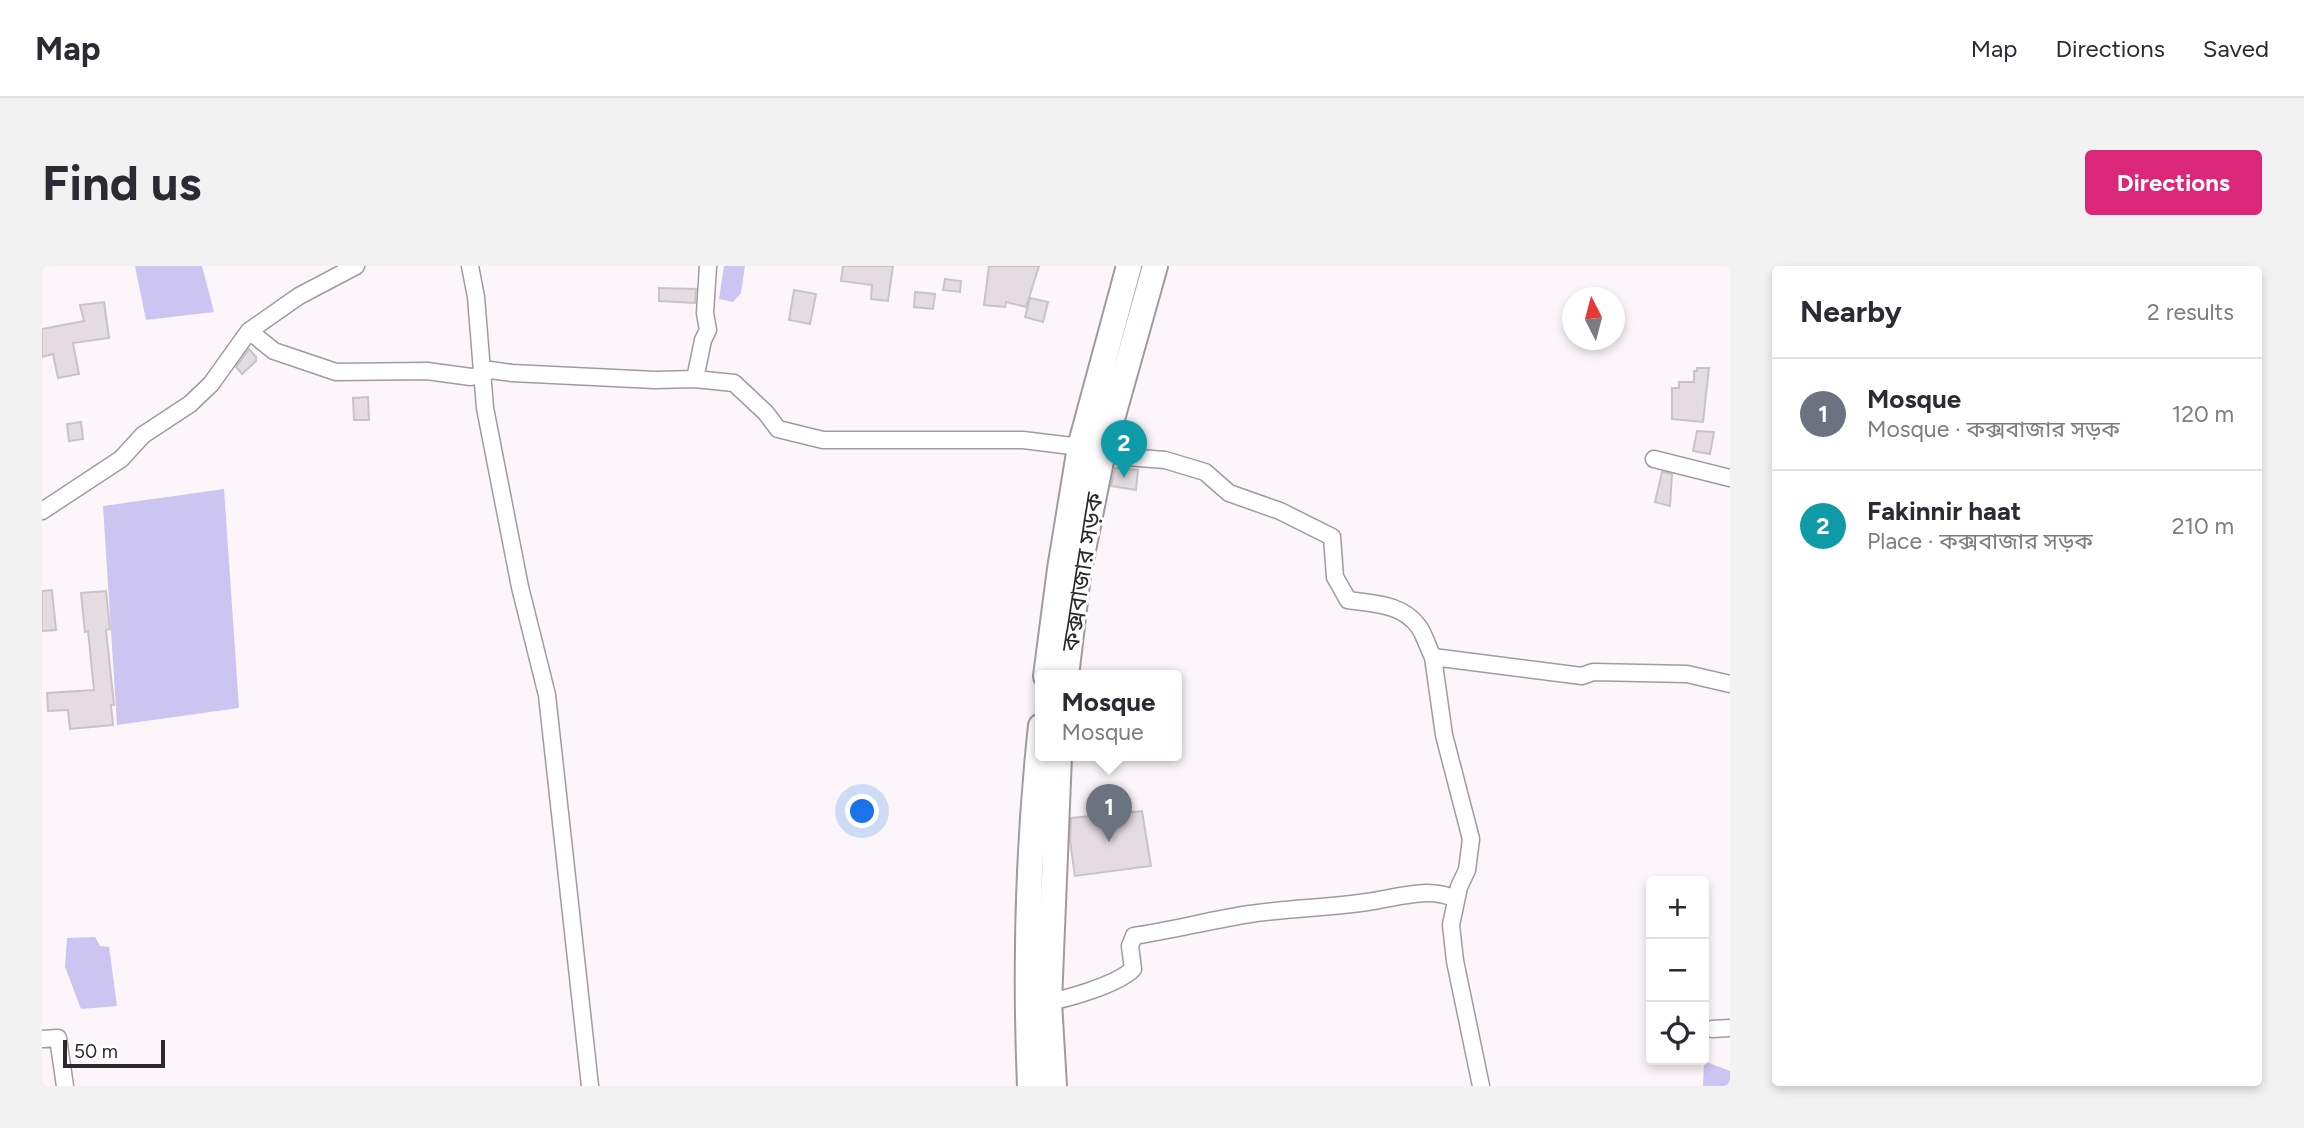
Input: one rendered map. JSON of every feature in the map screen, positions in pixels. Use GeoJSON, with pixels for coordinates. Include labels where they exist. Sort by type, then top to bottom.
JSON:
{"type":"FeatureCollection","features":[{"type":"Feature","properties":{"kind":"highway","name":"কক্সবাজার সড়ক"},"geometry":{"type":"LineString","coordinates":[[1047,670],[1060,569],[1092,449],[1129,266]]}},
{"type":"Feature","properties":{"kind":"highway","name":"কক্সবাজার সড়ক"},"geometry":{"type":"LineString","coordinates":[[1067,670],[1092,449],[1155,266]]}},
{"type":"Feature","properties":{"kind":"highway"},"geometry":{"type":"LineString","coordinates":[[1038,761],[1029,877],[1037,1002],[1054,1086]]}},
{"type":"Feature","properties":{"kind":"highway"},"geometry":{"type":"LineString","coordinates":[[1030,1086],[1059,761]]}},
{"type":"Feature","properties":{"kind":"street"},"geometry":{"type":"LineString","coordinates":[[42,511],[121,459],[143,435],[190,404],[211,384],[248,331],[299,296],[356,266]]}},
{"type":"Feature","properties":{"kind":"street"},"geometry":{"type":"LineString","coordinates":[[470,266],[476,297],[485,408],[520,587],[547,695],[590,1086]]}},
{"type":"Feature","properties":{"kind":"street"},"geometry":{"type":"LineString","coordinates":[[695,379],[703,340],[708,330],[705,313],[708,266]]}},
{"type":"Feature","properties":{"kind":"street"},"geometry":{"type":"LineString","coordinates":[[248,331],[274,351],[336,372],[427,371],[471,377],[490,370],[734,383],[766,413],[778,429],[799,436],[823,440],[1023,440],[1092,449],[1126,457],[1166,460],[1205,472],[1229,493],[1280,511],[1332,537],[1335,577],[1348,600],[1384,605],[1406,612],[1420,628],[1433,657],[1444,735],[1471,839],[1467,870],[1459,887],[1451,925],[1455,961],[1481,1086]]}},
{"type":"Feature","properties":{"kind":"street"},"geometry":{"type":"LineString","coordinates":[[1654,459],[1730,478]]}},
{"type":"Feature","properties":{"kind":"street"},"geometry":{"type":"LineString","coordinates":[[1433,657],[1582,676],[1593,673],[1687,674],[1730,684]]}},
{"type":"Feature","properties":{"kind":"street"},"geometry":{"type":"LineString","coordinates":[[1037,1002],[1095,988],[1128,975],[1133,969],[1130,946],[1134,936],[1242,915],[1369,902],[1401,895],[1442,893],[1456,899]]}},
{"type":"Feature","properties":{"kind":"street"},"geometry":{"type":"LineString","coordinates":[[1712,1029],[1730,1028]]}},
{"type":"Feature","properties":{"kind":"street"},"geometry":{"type":"LineString","coordinates":[[42,1040],[58,1038],[65,1086]]}},
{"type":"Feature","properties":{"kind":"shaded area"},"geometry":{"type":"Polygon","coordinates":[[[135,266],[202,266],[214,312],[146,320],[135,266]]]}},
{"type":"Feature","properties":{"kind":"shaded area"},"geometry":{"type":"Polygon","coordinates":[[[724,266],[745,266],[741,293],[733,302],[719,299],[724,266]]]}},
{"type":"Feature","properties":{"kind":"shaded area"},"geometry":{"type":"Polygon","coordinates":[[[224,489],[239,708],[117,725],[103,506],[224,489]]]}},
{"type":"Feature","properties":{"kind":"shaded area"},"geometry":{"type":"Polygon","coordinates":[[[95,937],[100,946],[109,947],[117,1006],[81,1009],[65,967],[67,938],[95,937]]]}},
{"type":"Feature","properties":{"kind":"shaded area"},"geometry":{"type":"Polygon","coordinates":[[[1709,1063],[1730,1071],[1730,1086],[1703,1086],[1704,1065],[1709,1063]]]}},
{"type":"Feature","properties":{"kind":"building"},"geometry":{"type":"Polygon","coordinates":[[[843,266],[893,266],[888,301],[871,299],[872,285],[841,281],[843,266]]]}},
{"type":"Feature","properties":{"kind":"building"},"geometry":{"type":"Polygon","coordinates":[[[989,266],[1039,266],[1026,307],[1006,302],[1005,307],[984,305],[989,266]]]}},
{"type":"Feature","properties":{"kind":"building"},"geometry":{"type":"Polygon","coordinates":[[[945,279],[961,281],[960,292],[943,290],[945,279]]]}},
{"type":"Feature","properties":{"kind":"building"},"geometry":{"type":"Polygon","coordinates":[[[659,288],[696,289],[695,303],[659,301],[659,288]]]}},
{"type":"Feature","properties":{"kind":"building"},"geometry":{"type":"Polygon","coordinates":[[[794,290],[816,294],[810,324],[789,320],[794,290]]]}},
{"type":"Feature","properties":{"kind":"building"},"geometry":{"type":"Polygon","coordinates":[[[915,292],[935,294],[933,309],[914,307],[915,292]]]}},
{"type":"Feature","properties":{"kind":"building"},"geometry":{"type":"Polygon","coordinates":[[[1030,298],[1048,302],[1043,322],[1025,317],[1030,298]]]}},
{"type":"Feature","properties":{"kind":"building"},"geometry":{"type":"Polygon","coordinates":[[[104,302],[109,338],[73,343],[79,374],[58,378],[53,354],[42,357],[42,329],[84,321],[80,305],[104,302]]]}},
{"type":"Feature","properties":{"kind":"building"},"geometry":{"type":"Polygon","coordinates":[[[249,349],[256,361],[242,374],[236,367],[249,349]]]}},
{"type":"Feature","properties":{"kind":"building"},"geometry":{"type":"Polygon","coordinates":[[[1697,368],[1709,368],[1703,422],[1672,419],[1672,388],[1679,388],[1679,382],[1694,382],[1694,371],[1697,371],[1697,368]]]}},
{"type":"Feature","properties":{"kind":"building"},"geometry":{"type":"Polygon","coordinates":[[[368,397],[369,420],[354,420],[353,398],[368,397]]]}},
{"type":"Feature","properties":{"kind":"building"},"geometry":{"type":"Polygon","coordinates":[[[81,422],[83,439],[69,441],[67,424],[81,422]]]}},
{"type":"Feature","properties":{"kind":"building"},"geometry":{"type":"Polygon","coordinates":[[[1697,431],[1714,432],[1710,454],[1693,451],[1697,431]]]}},
{"type":"Feature","properties":{"kind":"building"},"geometry":{"type":"Polygon","coordinates":[[[1115,468],[1138,470],[1136,490],[1111,486],[1115,468]]]}},
{"type":"Feature","properties":{"kind":"building"},"geometry":{"type":"Polygon","coordinates":[[[1662,472],[1672,474],[1670,506],[1655,502],[1662,472]]]}},
{"type":"Feature","properties":{"kind":"building"},"geometry":{"type":"Polygon","coordinates":[[[52,590],[56,630],[42,631],[42,591],[52,590]]]}},
{"type":"Feature","properties":{"kind":"building"},"geometry":{"type":"Polygon","coordinates":[[[106,591],[113,725],[70,729],[68,710],[48,711],[47,693],[94,690],[81,593],[106,591]]]}},
{"type":"Feature","properties":{"kind":"building"},"geometry":{"type":"Polygon","coordinates":[[[1142,811],[1151,866],[1075,876],[1070,841],[1071,818],[1142,811]]]}},
{"type":"Feature","properties":{"kind":"place","name":"Fakinnir haat"},"geometry":{"type":"Point","coordinates":[1124,478]}},
{"type":"Feature","properties":{"kind":"place","name":"Mosque"},"geometry":{"type":"Point","coordinates":[1109,842]}}]}
